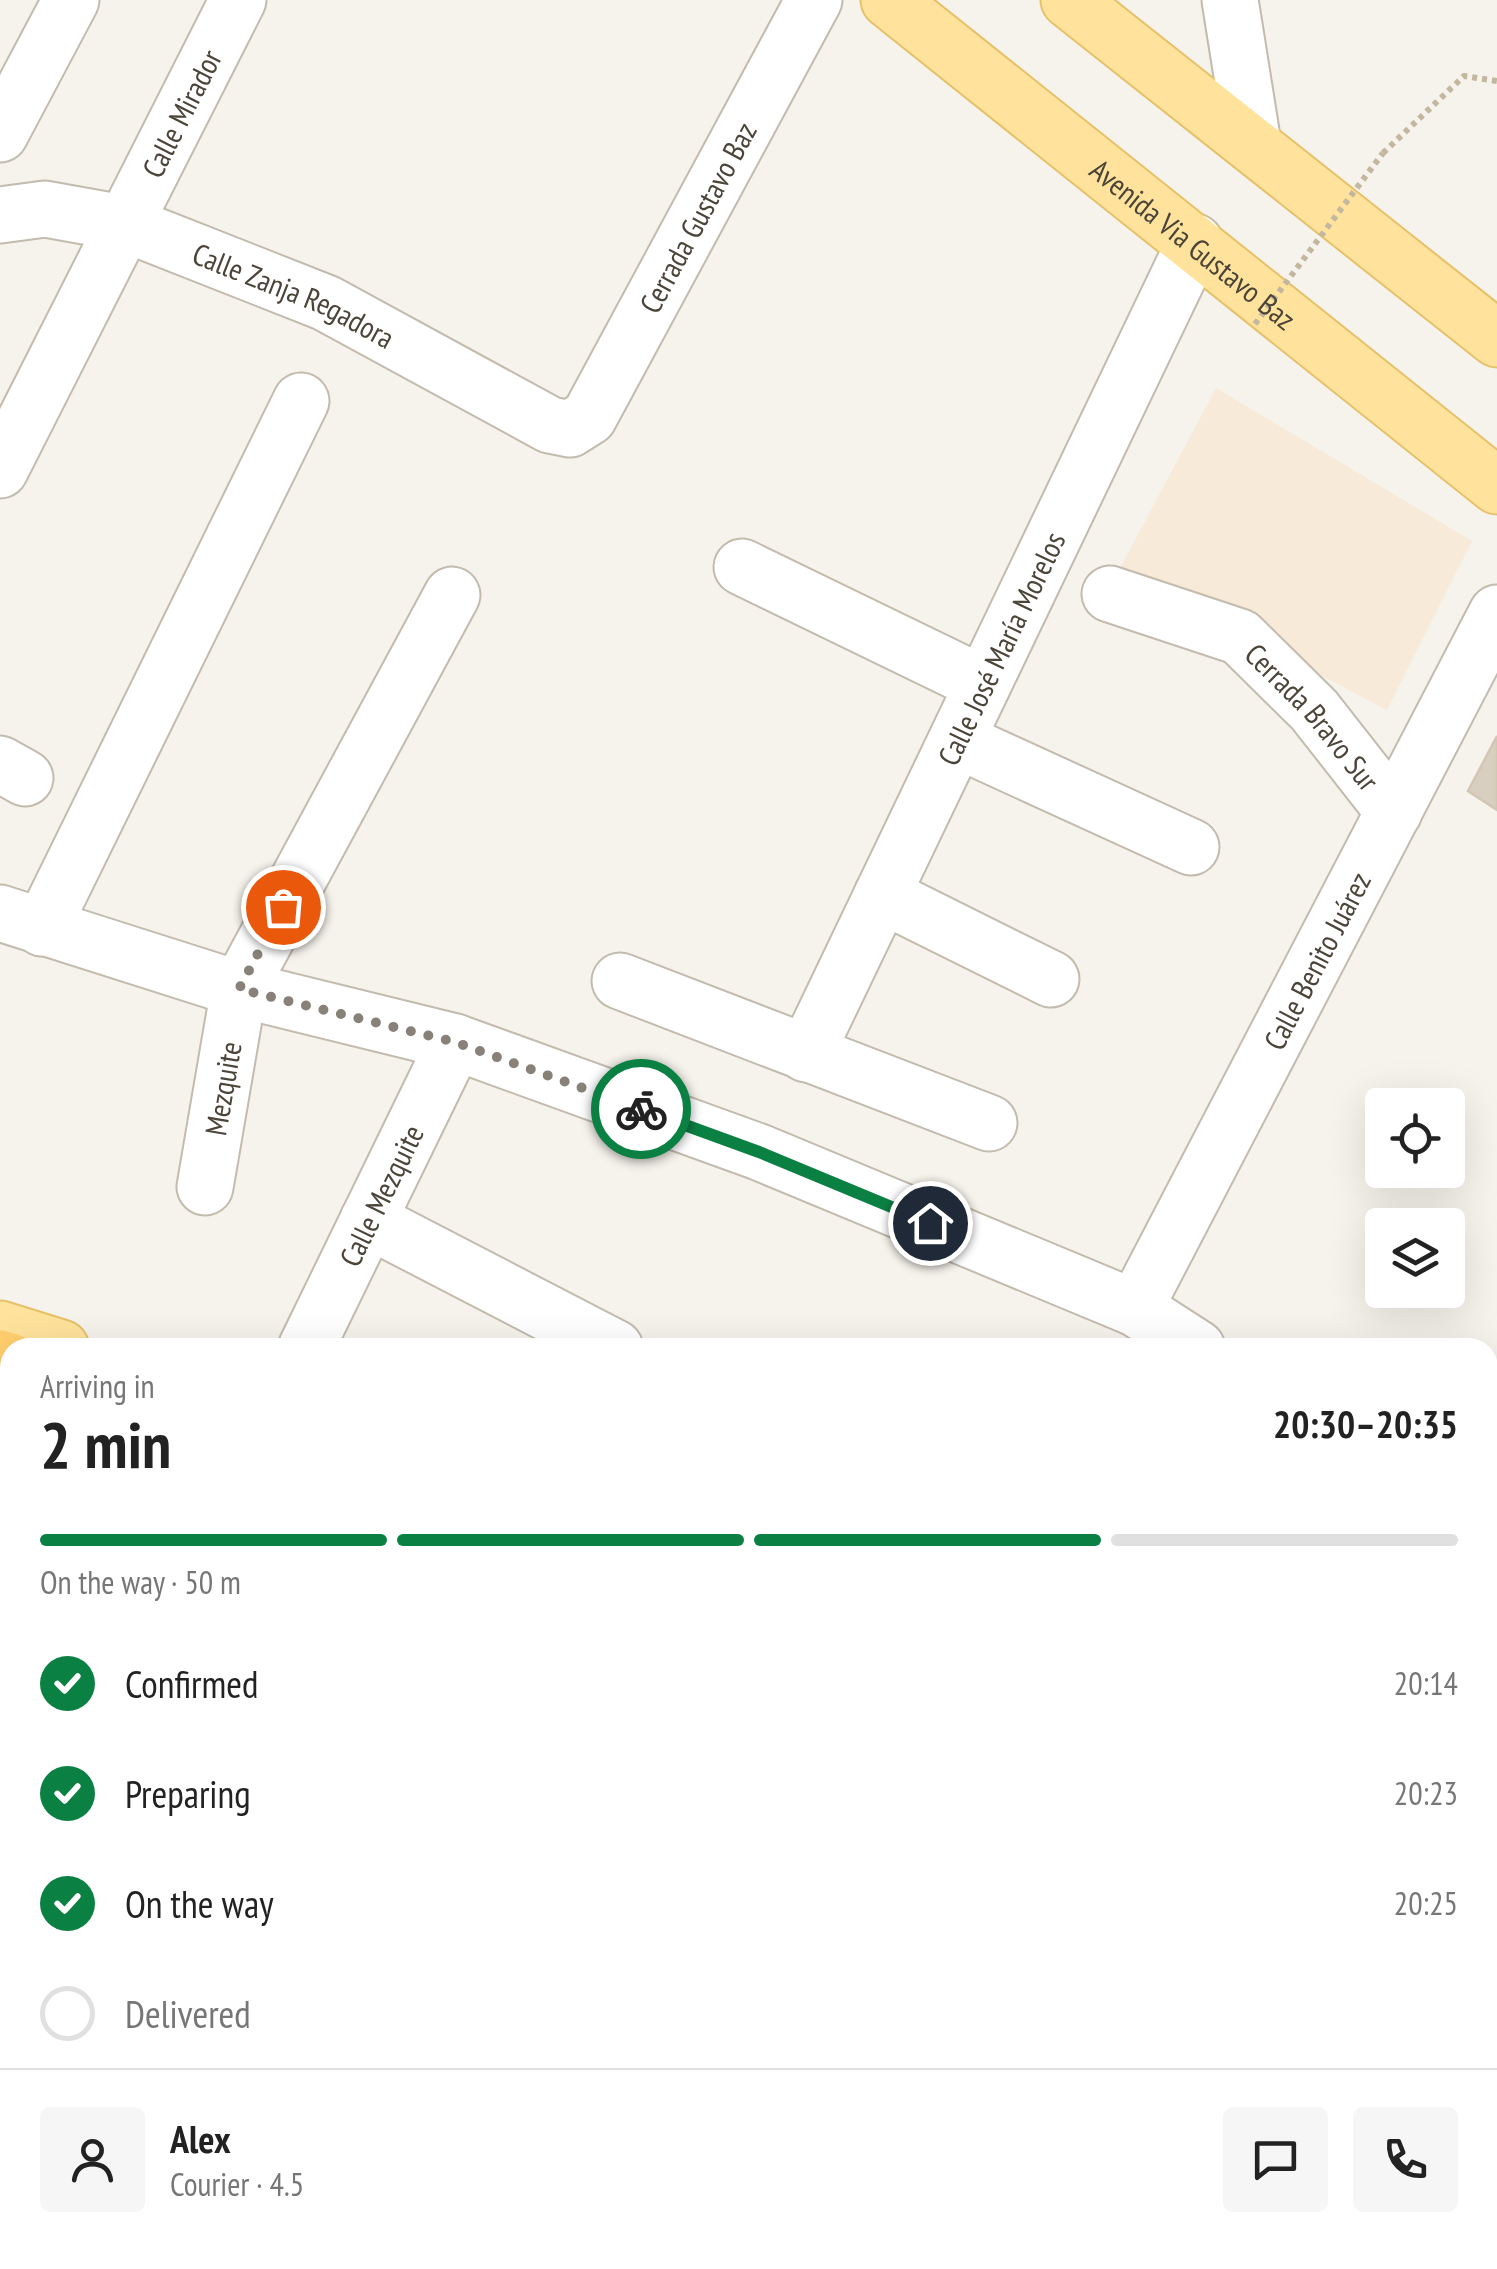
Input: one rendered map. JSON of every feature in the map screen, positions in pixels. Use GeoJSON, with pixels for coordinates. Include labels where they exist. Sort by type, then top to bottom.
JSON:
{"type":"FeatureCollection","features":[{"type":"Feature","properties":{"kind":"main road","name":"Avenida Via Gustavo Baz"},"geometry":{"type":"LineString","coordinates":[[890,0],[1195,242],[1274,323],[1497,486]]}},
{"type":"Feature","properties":{"kind":"main road"},"geometry":{"type":"LineString","coordinates":[[1069,0],[1497,339]]}},
{"type":"Feature","properties":{"kind":"main road"},"geometry":{"type":"LineString","coordinates":[[0,1328],[30,1338]]}},
{"type":"Feature","properties":{"kind":"street"},"geometry":{"type":"LineString","coordinates":[[0,134],[71,0]]}},
{"type":"Feature","properties":{"kind":"street","name":"Calle Mirador"},"geometry":{"type":"LineString","coordinates":[[0,470],[238,0]]}},
{"type":"Feature","properties":{"kind":"street","name":"Cerrada Gustavo Baz"},"geometry":{"type":"LineString","coordinates":[[570,429],[589,416],[814,0]]}},
{"type":"Feature","properties":{"kind":"street"},"geometry":{"type":"LineString","coordinates":[[1230,0],[1253,144]]}},
{"type":"Feature","properties":{"kind":"street","name":"Calle Zanja Regadora"},"geometry":{"type":"LineString","coordinates":[[0,215],[45,209],[123,223],[326,303],[550,425],[570,429]]}},
{"type":"Feature","properties":{"kind":"street","name":"Calle José María Morelos"},"geometry":{"type":"LineString","coordinates":[[806,1054],[1195,242]]}},
{"type":"Feature","properties":{"kind":"street"},"geometry":{"type":"LineString","coordinates":[[301,402],[21,920],[239,989],[455,1042],[759,1152],[1135,1308],[1182,1338]]}},
{"type":"Feature","properties":{"kind":"street"},"geometry":{"type":"LineString","coordinates":[[742,567],[984,684]]}},
{"type":"Feature","properties":{"kind":"street","name":"Cerrada Bravo Sur"},"geometry":{"type":"LineString","coordinates":[[1110,594],[1240,637],[1314,710],[1394,812]]}},
{"type":"Feature","properties":{"kind":"street"},"geometry":{"type":"LineString","coordinates":[[239,989],[452,595]]}},
{"type":"Feature","properties":{"kind":"street","name":"Calle Benito Juárez"},"geometry":{"type":"LineString","coordinates":[[1135,1308],[1497,613]]}},
{"type":"Feature","properties":{"kind":"street"},"geometry":{"type":"LineString","coordinates":[[957,740],[1190,847]]}},
{"type":"Feature","properties":{"kind":"street"},"geometry":{"type":"LineString","coordinates":[[882,896],[1052,979]]}},
{"type":"Feature","properties":{"kind":"street"},"geometry":{"type":"LineString","coordinates":[[620,981],[989,1123]]}},
{"type":"Feature","properties":{"kind":"street","name":"Mezquite"},"geometry":{"type":"LineString","coordinates":[[205,1187],[239,989]]}},
{"type":"Feature","properties":{"kind":"street","name":"Calle Mezquite"},"geometry":{"type":"LineString","coordinates":[[311,1338],[455,1042]]}},
{"type":"Feature","properties":{"kind":"street"},"geometry":{"type":"LineString","coordinates":[[368,1220],[596,1338]]}},
{"type":"Feature","properties":{"kind":"path"},"geometry":{"type":"LineString","coordinates":[[1274,323],[1382,153],[1464,76],[1497,81]]}},
{"type":"Feature","properties":{"kind":"shaded area"},"geometry":{"type":"Polygon","coordinates":[[[1216,388],[1472,541],[1387,710],[1119,570],[1216,388]]]}},
{"type":"Feature","properties":{"kind":"building"},"geometry":{"type":"Polygon","coordinates":[[[1497,736],[1497,810],[1468,791],[1497,736]]]}},
{"type":"Feature","properties":{"kind":"way so far"},"geometry":{"type":"LineString","coordinates":[[283,907],[239,989],[455,1042],[641,1109]]}},
{"type":"Feature","properties":{"kind":"route"},"geometry":{"type":"LineString","coordinates":[[641,1109],[759,1152],[930,1223]]}}]}
